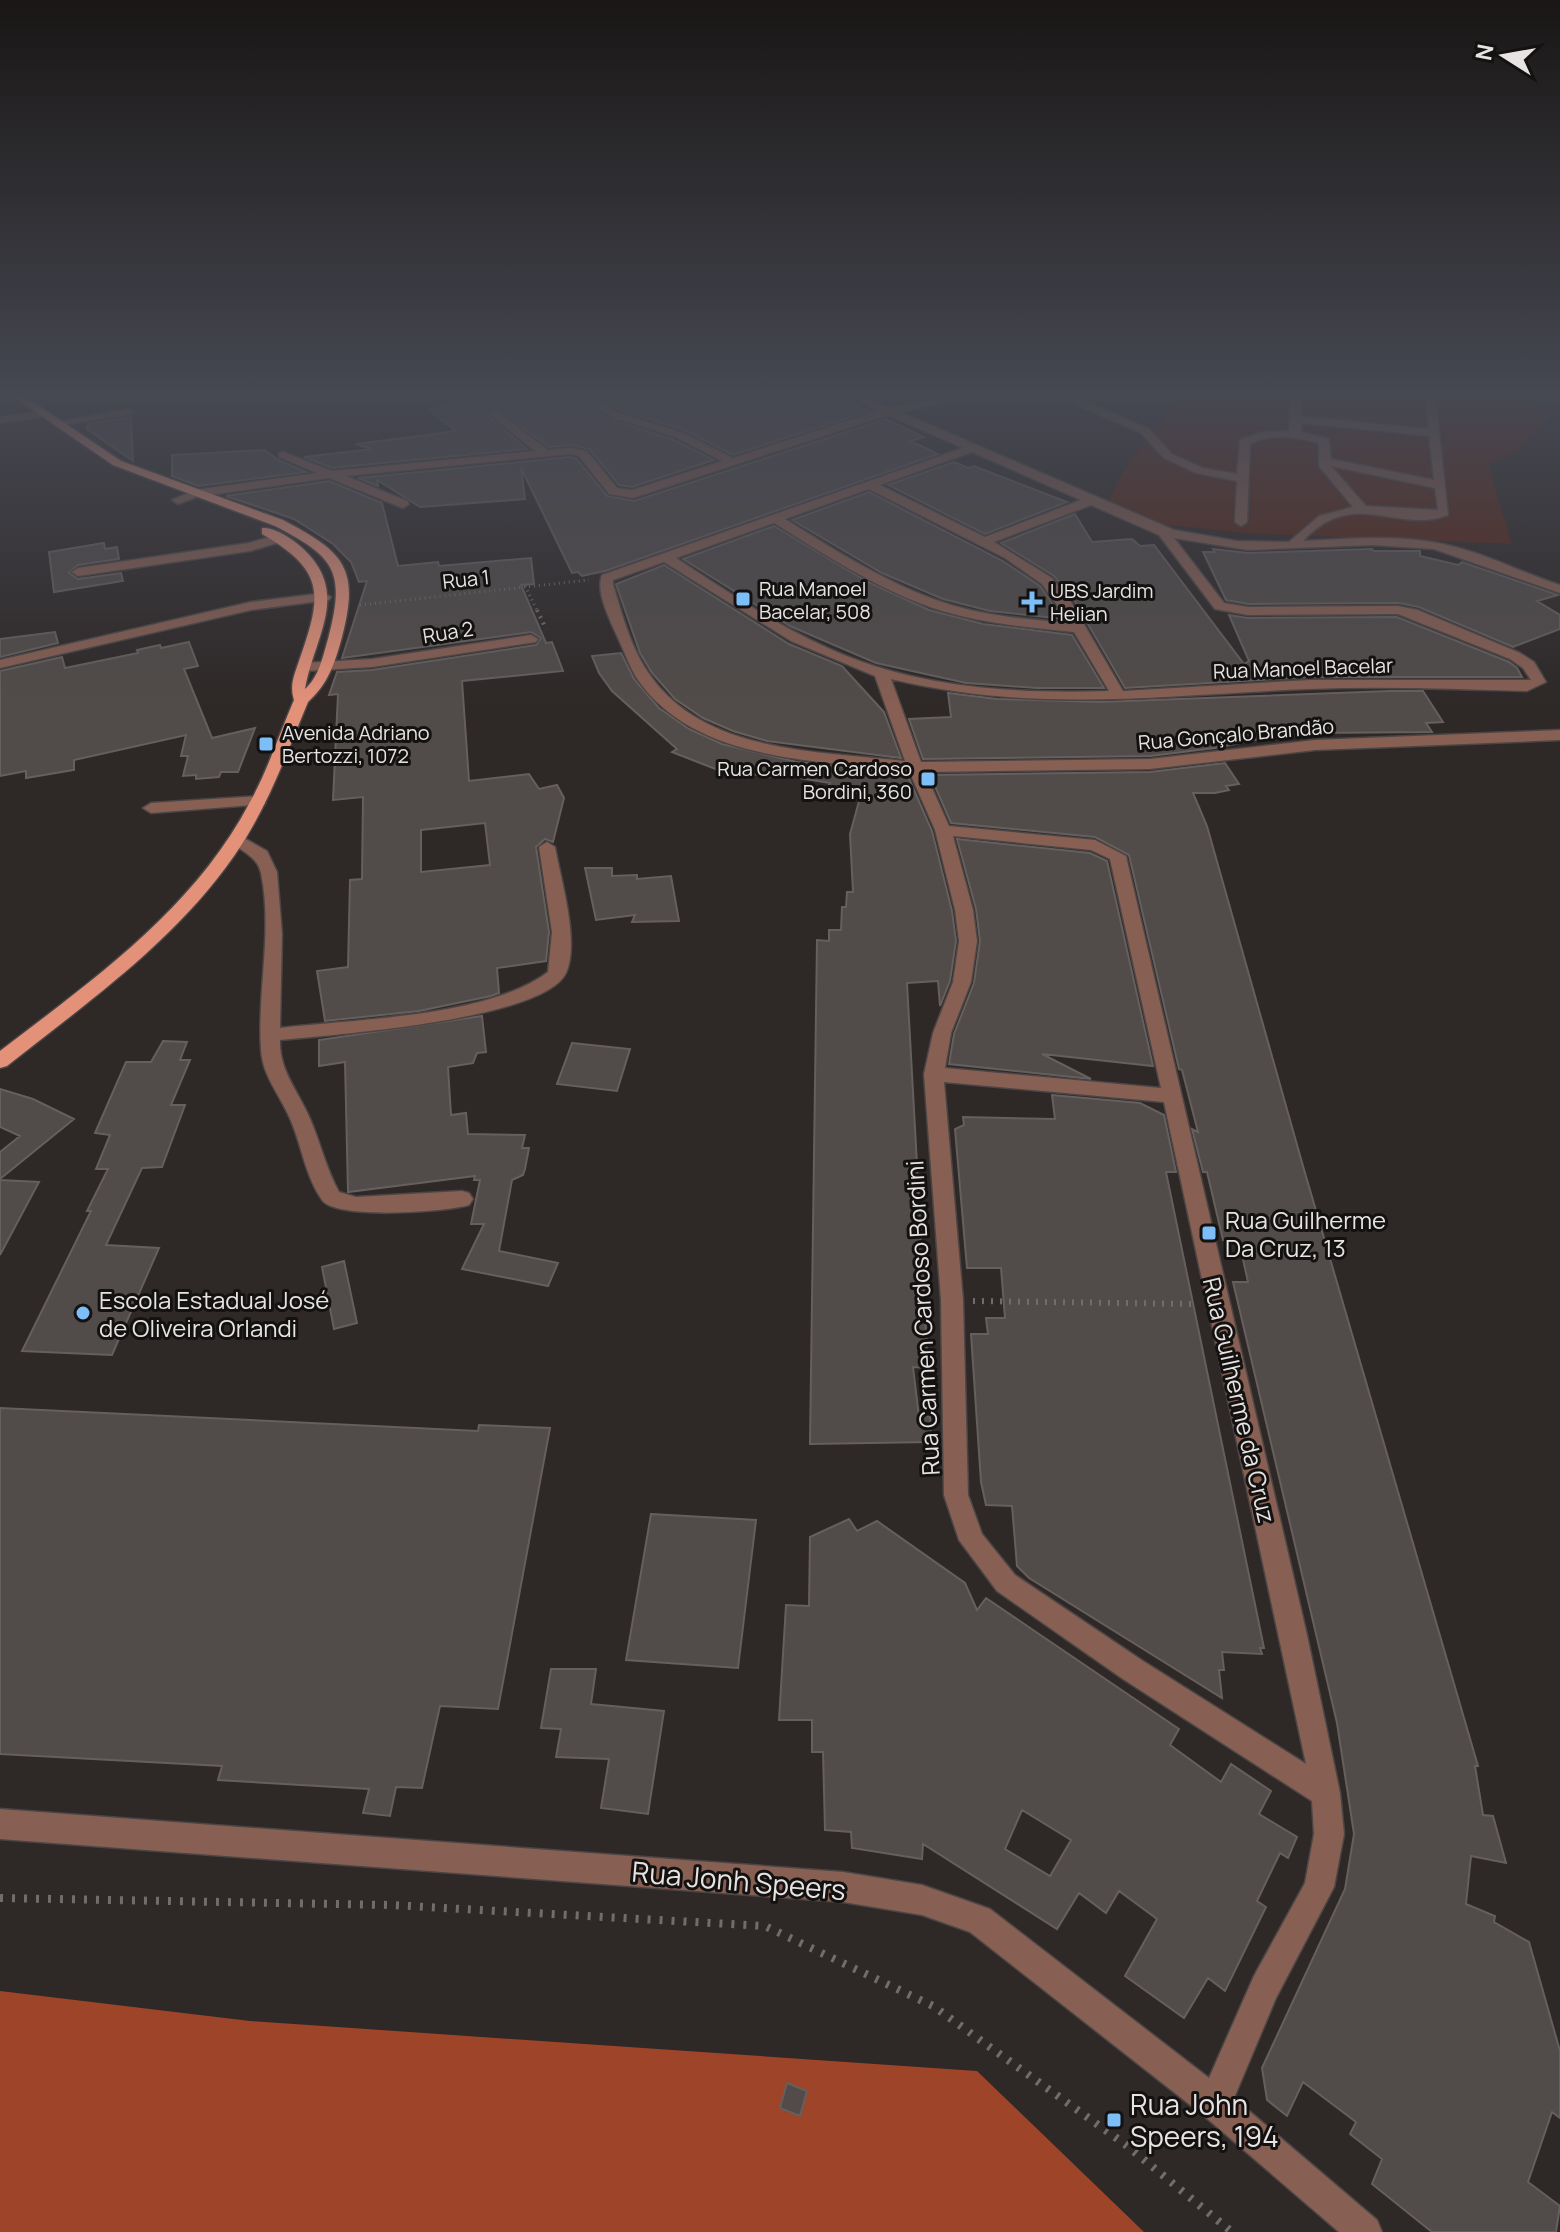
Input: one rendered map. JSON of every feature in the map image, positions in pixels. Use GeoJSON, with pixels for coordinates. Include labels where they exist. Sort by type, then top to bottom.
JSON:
{"type":"FeatureCollection","features":[{"type":"Feature","properties":{"kind":"main road"},"geometry":{"type":"LineString","coordinates":[[172,497],[280,538],[314,568],[324,597],[297,688],[301,700]]}},
{"type":"Feature","properties":{"kind":"main road"},"geometry":{"type":"LineString","coordinates":[[2,1058],[102,982],[167,926],[205,883],[237,839],[259,801],[301,700],[315,688],[327,666],[343,607],[344,583],[335,563],[321,547],[279,523],[204,497]]}},
{"type":"Feature","properties":{"kind":"street"},"geometry":{"type":"LineString","coordinates":[[178,500],[186,497]]}},
{"type":"Feature","properties":{"kind":"street"},"geometry":{"type":"LineString","coordinates":[[387,497],[403,504]]}},
{"type":"Feature","properties":{"kind":"street"},"geometry":{"type":"LineString","coordinates":[[664,556],[835,497]]}},
{"type":"Feature","properties":{"kind":"street"},"geometry":{"type":"LineString","coordinates":[[894,497],[1010,555],[1047,581],[1064,602],[1119,697]]}},
{"type":"Feature","properties":{"kind":"street"},"geometry":{"type":"LineString","coordinates":[[1081,497],[1163,532],[1230,544],[1387,542],[1437,546],[1489,560],[1560,589]]}},
{"type":"Feature","properties":{"kind":"street"},"geometry":{"type":"LineString","coordinates":[[1241,522],[1242,497]]}},
{"type":"Feature","properties":{"kind":"street"},"geometry":{"type":"LineString","coordinates":[[1351,497],[1361,508]]}},
{"type":"Feature","properties":{"kind":"street"},"geometry":{"type":"LineString","coordinates":[[1293,545],[1313,522],[1340,511],[1361,508],[1439,515],[1444,512],[1442,497]]}},
{"type":"Feature","properties":{"kind":"street"},"geometry":{"type":"LineString","coordinates":[[984,542],[1090,501]]}},
{"type":"Feature","properties":{"kind":"street"},"geometry":{"type":"LineString","coordinates":[[774,518],[881,580],[942,606],[981,616],[1079,628]]}},
{"type":"Feature","properties":{"kind":"street","name":"Rua Manoel Bacelar"},"geometry":{"type":"LineString","coordinates":[[664,556],[784,632],[826,653],[882,674],[966,691],[1017,697],[1119,697],[1281,685],[1527,687],[1539,682],[1529,665],[1515,656],[1413,613],[1398,610],[1248,611],[1220,606],[1163,532]]}},
{"type":"Feature","properties":{"kind":"street"},"geometry":{"type":"LineString","coordinates":[[78,572],[250,547],[280,538]]}},
{"type":"Feature","properties":{"kind":"street","name":"Rua Gonçalo Brandão"},"geometry":{"type":"LineString","coordinates":[[664,556],[607,578],[618,623],[642,675],[682,716],[737,741],[770,749],[915,767],[1150,764],[1315,745],[1560,735]]}},
{"type":"Feature","properties":{"kind":"street"},"geometry":{"type":"LineString","coordinates":[[0,664],[251,606],[324,597]]}},
{"type":"Feature","properties":{"kind":"street","name":"Rua 2"},"geometry":{"type":"LineString","coordinates":[[304,667],[423,656],[531,639]]}},
{"type":"Feature","properties":{"kind":"street","name":"Rua Carmen Cardoso Bordini"},"geometry":{"type":"LineString","coordinates":[[882,674],[915,767],[943,830],[964,910],[968,941],[962,982],[942,1033],[934,1074],[952,1300],[956,1495],[972,1540],[1006,1583],[1133,1670],[1326,1793]]}},
{"type":"Feature","properties":{"kind":"street"},"geometry":{"type":"LineString","coordinates":[[151,808],[259,801]]}},
{"type":"Feature","properties":{"kind":"street","name":"Rua Guilherme da Cruz"},"geometry":{"type":"LineString","coordinates":[[943,830],[1095,845],[1118,856],[1294,1635],[1326,1793],[1329,1834],[1319,1887],[1265,1987],[1215,2103]]}},
{"type":"Feature","properties":{"kind":"street"},"geometry":{"type":"LineString","coordinates":[[237,839],[261,855],[269,872],[273,934],[270,1035],[273,1070],[290,1095],[303,1125],[313,1162],[331,1197],[341,1203],[356,1205],[462,1199]]}},
{"type":"Feature","properties":{"kind":"street"},"geometry":{"type":"LineString","coordinates":[[270,1035],[492,1006],[532,993],[556,975],[563,956],[547,847]]}},
{"type":"Feature","properties":{"kind":"street"},"geometry":{"type":"LineString","coordinates":[[934,1074],[1170,1096]]}},
{"type":"Feature","properties":{"kind":"street","name":"Rua Jonh Speers"},"geometry":{"type":"LineString","coordinates":[[0,1824],[843,1887],[922,1900],[979,1920],[1215,2103],[1365,2232]]}},
{"type":"Feature","properties":{"kind":"path","name":"Rua 1"},"geometry":{"type":"LineString","coordinates":[[360,605],[576,582]]}},
{"type":"Feature","properties":{"kind":"path"},"geometry":{"type":"LineString","coordinates":[[525,586],[546,629],[546,634],[531,639]]}},
{"type":"Feature","properties":{"kind":"path"},"geometry":{"type":"LineString","coordinates":[[952,1300],[1217,1304]]}},
{"type":"Feature","properties":{"kind":"path"},"geometry":{"type":"LineString","coordinates":[[0,1898],[391,1905],[765,1926],[933,2006],[1126,2145],[1232,2232]]}},
{"type":"Feature","properties":{"kind":"shaded area"},"geometry":{"type":"Polygon","coordinates":[[[1110,497],[1498,497],[1512,544],[1246,533],[1167,525],[1108,502],[1110,497]]]}},
{"type":"Feature","properties":{"kind":"shaded area"},"geometry":{"type":"Polygon","coordinates":[[[0,1991],[250,2021],[977,2071],[1144,2232],[0,2232],[0,1991]]]}},
{"type":"Feature","properties":{"kind":"building"},"geometry":{"type":"Polygon","coordinates":[[[229,497],[368,497],[382,503],[398,566],[438,562],[439,566],[531,558],[534,584],[521,585],[546,643],[552,642],[563,671],[462,681],[469,781],[529,774],[539,789],[557,785],[564,798],[553,842],[545,839],[536,847],[549,932],[546,961],[497,968],[499,993],[419,1011],[325,1021],[317,971],[348,967],[350,880],[362,879],[363,797],[333,800],[338,694],[329,695],[337,672],[372,670],[536,645],[541,638],[531,632],[342,658],[367,581],[359,582],[351,562],[333,544],[294,519],[229,497]],[[485,823],[421,830],[421,872],[490,865],[485,823]]]}},
{"type":"Feature","properties":{"kind":"building"},"geometry":{"type":"Polygon","coordinates":[[[404,497],[525,499],[420,507],[404,497]]]}},
{"type":"Feature","properties":{"kind":"building"},"geometry":{"type":"Polygon","coordinates":[[[535,497],[613,497],[634,501],[646,497],[815,497],[605,571],[582,576],[578,572],[572,573],[535,497]]]}},
{"type":"Feature","properties":{"kind":"building"},"geometry":{"type":"Polygon","coordinates":[[[855,497],[879,497],[1003,561],[1040,586],[1063,619],[990,611],[943,599],[882,573],[792,520],[855,497]]]}},
{"type":"Feature","properties":{"kind":"building"},"geometry":{"type":"Polygon","coordinates":[[[912,497],[1054,497],[1067,502],[985,534],[912,497]]]}},
{"type":"Feature","properties":{"kind":"building"},"geometry":{"type":"Polygon","coordinates":[[[1075,514],[1092,542],[1132,539],[1140,546],[1154,545],[1244,664],[1249,661],[1229,615],[1248,618],[1397,617],[1509,662],[1522,677],[1310,677],[1125,688],[1074,600],[1054,576],[1001,543],[1075,514]]]}},
{"type":"Feature","properties":{"kind":"building"},"geometry":{"type":"Polygon","coordinates":[[[774,526],[868,582],[929,610],[983,624],[1072,635],[1104,688],[1037,688],[966,683],[876,663],[790,626],[683,559],[774,526]]]}},
{"type":"Feature","properties":{"kind":"building"},"geometry":{"type":"Polygon","coordinates":[[[104,543],[105,549],[117,547],[119,559],[78,565],[69,573],[78,579],[121,573],[123,581],[54,592],[49,552],[104,543]]]}},
{"type":"Feature","properties":{"kind":"building"},"geometry":{"type":"Polygon","coordinates":[[[1213,549],[1248,553],[1372,549],[1420,551],[1420,556],[1458,565],[1462,562],[1558,595],[1537,601],[1560,615],[1560,629],[1513,647],[1419,607],[1399,603],[1248,604],[1226,600],[1203,552],[1215,552],[1213,549]]]}},
{"type":"Feature","properties":{"kind":"building"},"geometry":{"type":"Polygon","coordinates":[[[664,565],[789,644],[842,666],[884,712],[901,758],[767,741],[703,718],[675,699],[652,673],[640,653],[616,584],[664,565]]]}},
{"type":"Feature","properties":{"kind":"building"},"geometry":{"type":"Polygon","coordinates":[[[55,632],[58,643],[0,657],[0,639],[55,632]]]}},
{"type":"Feature","properties":{"kind":"building"},"geometry":{"type":"Polygon","coordinates":[[[189,642],[198,666],[184,669],[212,738],[255,728],[238,772],[221,772],[219,777],[196,779],[196,775],[183,776],[188,756],[181,756],[186,735],[74,760],[74,770],[26,778],[26,771],[0,776],[0,671],[62,657],[65,668],[138,653],[137,650],[160,645],[161,648],[189,642]]]}},
{"type":"Feature","properties":{"kind":"building"},"geometry":{"type":"Polygon","coordinates":[[[621,653],[634,679],[659,708],[689,729],[722,744],[797,762],[907,774],[932,831],[952,911],[956,941],[950,981],[940,1006],[938,981],[907,983],[921,1237],[918,1258],[922,1258],[928,1368],[913,1367],[919,1417],[930,1416],[931,1442],[810,1444],[817,940],[829,941],[829,930],[841,930],[842,907],[846,907],[847,892],[853,892],[850,834],[861,794],[828,786],[830,783],[775,774],[773,777],[718,770],[672,752],[677,749],[612,691],[592,656],[621,653]]]}},
{"type":"Feature","properties":{"kind":"building"},"geometry":{"type":"Polygon","coordinates":[[[1423,691],[1443,722],[1426,723],[1432,732],[1307,733],[1309,736],[1270,737],[1150,756],[923,759],[909,719],[951,717],[948,693],[997,699],[1100,702],[1423,691]]]}},
{"type":"Feature","properties":{"kind":"building"},"geometry":{"type":"Polygon","coordinates":[[[1225,763],[1239,784],[1226,786],[1229,790],[1215,793],[1193,793],[1207,826],[1478,1766],[1475,1766],[1483,1815],[1493,1816],[1506,1863],[1471,1856],[1466,1904],[1495,1916],[1494,1922],[1529,1942],[1560,2051],[1560,2118],[1552,2112],[1528,2182],[1560,2206],[1556,2232],[1432,2232],[1372,2184],[1382,2159],[1350,2134],[1356,2122],[1303,2082],[1287,2116],[1267,2100],[1262,2068],[1345,1889],[1354,1834],[1337,1723],[1233,1282],[1248,1282],[1239,1241],[1223,1240],[1207,1172],[1203,1172],[1192,1129],[1198,1132],[1182,1070],[1179,1069],[1129,855],[1095,837],[951,823],[930,775],[1150,772],[1225,763]]]}},
{"type":"Feature","properties":{"kind":"building"},"geometry":{"type":"Polygon","coordinates":[[[957,839],[1090,853],[1107,861],[1153,1066],[1042,1054],[1091,1079],[949,1064],[954,1034],[974,983],[980,941],[976,909],[957,839]]]}},
{"type":"Feature","properties":{"kind":"building"},"geometry":{"type":"Polygon","coordinates":[[[585,868],[612,868],[612,876],[637,875],[637,879],[671,876],[679,921],[632,922],[635,915],[596,920],[585,868]]]}},
{"type":"Feature","properties":{"kind":"building"},"geometry":{"type":"Polygon","coordinates":[[[482,1016],[486,1052],[477,1053],[473,1063],[448,1067],[451,1115],[466,1113],[468,1134],[525,1135],[522,1148],[529,1148],[525,1169],[523,1175],[512,1180],[499,1251],[558,1263],[548,1286],[462,1269],[484,1224],[471,1224],[480,1180],[474,1180],[475,1176],[348,1192],[345,1062],[319,1066],[319,1040],[482,1016]]]}},
{"type":"Feature","properties":{"kind":"building"},"geometry":{"type":"Polygon","coordinates":[[[163,1041],[187,1042],[180,1060],[190,1060],[171,1105],[185,1105],[162,1167],[142,1168],[106,1245],[159,1248],[112,1355],[22,1351],[91,1211],[87,1211],[108,1169],[96,1169],[110,1135],[95,1133],[126,1062],[151,1062],[163,1041]]]}},
{"type":"Feature","properties":{"kind":"building"},"geometry":{"type":"Polygon","coordinates":[[[572,1043],[630,1049],[617,1091],[557,1084],[572,1043]]]}},
{"type":"Feature","properties":{"kind":"building"},"geometry":{"type":"Polygon","coordinates":[[[0,1089],[33,1099],[74,1119],[0,1179],[0,1152],[20,1136],[0,1127],[0,1089]]]}},
{"type":"Feature","properties":{"kind":"building"},"geometry":{"type":"Polygon","coordinates":[[[1052,1095],[1140,1103],[1164,1115],[1176,1172],[1166,1172],[1264,1648],[1260,1648],[1262,1654],[1222,1652],[1224,1670],[1219,1670],[1222,1698],[1029,1578],[1017,1566],[1012,1506],[986,1505],[981,1482],[971,1334],[988,1334],[986,1318],[1005,1318],[1001,1268],[967,1268],[955,1129],[964,1125],[963,1117],[1055,1119],[1052,1095]]]}},
{"type":"Feature","properties":{"kind":"building"},"geometry":{"type":"Polygon","coordinates":[[[0,1180],[39,1182],[0,1255],[0,1180]]]}},
{"type":"Feature","properties":{"kind":"building"},"geometry":{"type":"Polygon","coordinates":[[[344,1261],[357,1323],[334,1329],[322,1267],[344,1261]]]}},
{"type":"Feature","properties":{"kind":"building"},"geometry":{"type":"Polygon","coordinates":[[[0,1408],[478,1431],[479,1425],[550,1428],[498,1709],[440,1706],[422,1788],[396,1787],[390,1816],[363,1813],[369,1789],[218,1780],[222,1766],[0,1754],[0,1408]]]}},
{"type":"Feature","properties":{"kind":"building"},"geometry":{"type":"Polygon","coordinates":[[[651,1514],[756,1520],[738,1668],[626,1660],[651,1514]]]}},
{"type":"Feature","properties":{"kind":"building"},"geometry":{"type":"Polygon","coordinates":[[[849,1519],[857,1531],[877,1521],[965,1583],[977,1610],[986,1598],[1179,1729],[1170,1745],[1221,1782],[1231,1764],[1271,1791],[1259,1814],[1297,1837],[1288,1858],[1280,1853],[1257,1901],[1266,1907],[1225,1991],[1208,1978],[1184,2018],[1125,1976],[1157,1919],[1119,1891],[1106,1913],[1079,1893],[1057,1929],[923,1844],[922,1859],[852,1848],[851,1832],[825,1830],[823,1752],[812,1752],[812,1720],[779,1720],[786,1605],[809,1606],[810,1537],[849,1519]],[[1022,1810],[1005,1849],[1050,1876],[1071,1840],[1022,1810]]]}},
{"type":"Feature","properties":{"kind":"building"},"geometry":{"type":"Polygon","coordinates":[[[551,1669],[596,1669],[591,1704],[664,1711],[648,1814],[601,1808],[609,1759],[556,1757],[561,1729],[541,1728],[551,1669]]]}},
{"type":"Feature","properties":{"kind":"building"},"geometry":{"type":"Polygon","coordinates":[[[787,2083],[807,2091],[800,2116],[780,2108],[787,2083]]]}},
{"type":"Feature","properties":{"kind":"place","name":"Rua Manoel Bacelar, 508"},"geometry":{"type":"Point","coordinates":[743,599]}},
{"type":"Feature","properties":{"kind":"place","name":"UBS Jardim Helian"},"geometry":{"type":"Point","coordinates":[1032,602]}},
{"type":"Feature","properties":{"kind":"place","name":"Avenida Adriano Bertozzi, 1072"},"geometry":{"type":"Point","coordinates":[266,744]}},
{"type":"Feature","properties":{"kind":"place","name":"Rua Carmen Cardoso Bordini, 360"},"geometry":{"type":"Point","coordinates":[928,779]}},
{"type":"Feature","properties":{"kind":"place","name":"Rua Guilherme Da Cruz, 13"},"geometry":{"type":"Point","coordinates":[1209,1233]}},
{"type":"Feature","properties":{"kind":"place","name":"Escola Estadual José de Oliveira Orlandi"},"geometry":{"type":"Point","coordinates":[83,1313]}},
{"type":"Feature","properties":{"kind":"place","name":"Rua John Speers, 194"},"geometry":{"type":"Point","coordinates":[1114,2120]}}]}
